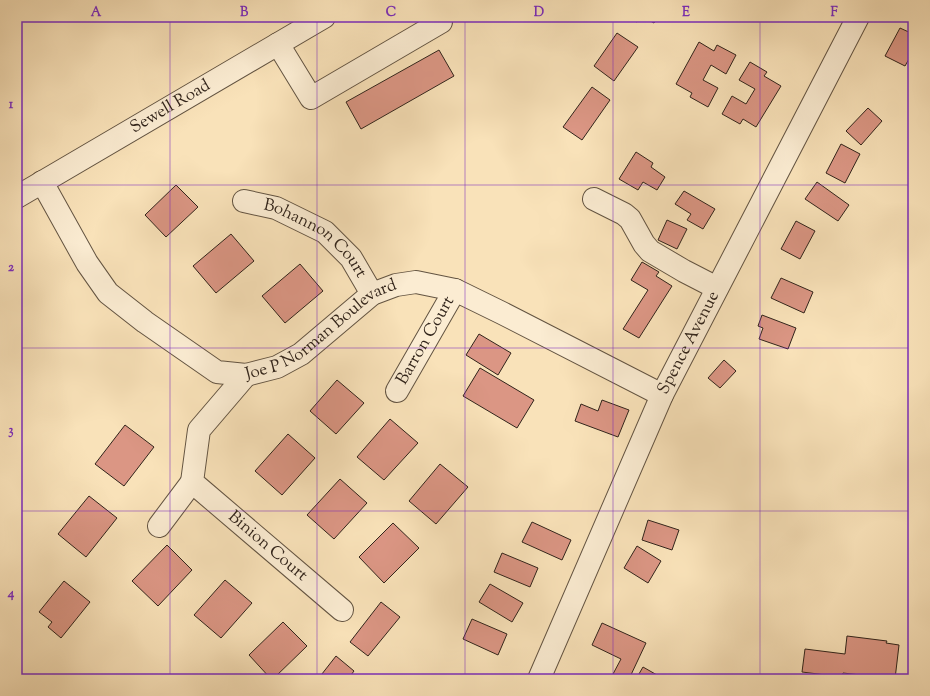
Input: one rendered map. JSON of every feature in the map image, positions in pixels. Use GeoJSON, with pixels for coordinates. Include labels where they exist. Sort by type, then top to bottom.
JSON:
{"type":"FeatureCollection","features":[{"type":"Feature","properties":{"kind":"street","name":"Sewell Road"},"geometry":{"type":"LineString","coordinates":[[17,197],[324,17]]}},
{"type":"Feature","properties":{"kind":"street"},"geometry":{"type":"LineString","coordinates":[[278,44],[311,98],[441,22],[438,17]]}},
{"type":"Feature","properties":{"kind":"street","name":"Spence Avenue"},"geometry":{"type":"LineString","coordinates":[[539,679],[662,395],[858,17]]}},
{"type":"Feature","properties":{"kind":"street","name":"Joe P Norman Boulevard"},"geometry":{"type":"LineString","coordinates":[[42,182],[87,263],[108,292],[145,322],[217,372],[246,375],[277,367],[301,354],[372,294],[396,284],[416,282],[455,290],[662,395]]}},
{"type":"Feature","properties":{"kind":"street"},"geometry":{"type":"LineString","coordinates":[[594,198],[624,214],[630,219],[644,244],[650,251],[684,271],[718,288]]}},
{"type":"Feature","properties":{"kind":"street","name":"Bohannon Court"},"geometry":{"type":"LineString","coordinates":[[244,201],[276,208],[325,232],[351,258],[372,294]]}},
{"type":"Feature","properties":{"kind":"street","name":"Barron Court"},"geometry":{"type":"LineString","coordinates":[[397,391],[455,290]]}},
{"type":"Feature","properties":{"kind":"street"},"geometry":{"type":"LineString","coordinates":[[158,526],[192,482],[198,430],[246,375]]}},
{"type":"Feature","properties":{"kind":"street","name":"Binion Court"},"geometry":{"type":"LineString","coordinates":[[192,482],[342,610]]}},
{"type":"Feature","properties":{"kind":"building"},"geometry":{"type":"Polygon","coordinates":[[[629,17],[641,17],[637,22],[629,17]]]}},
{"type":"Feature","properties":{"kind":"building"},"geometry":{"type":"Polygon","coordinates":[[[643,17],[658,17],[654,23],[643,17]]]}},
{"type":"Feature","properties":{"kind":"building"},"geometry":{"type":"Polygon","coordinates":[[[908,17],[913,17],[913,23],[907,20],[908,17]]]}},
{"type":"Feature","properties":{"kind":"building"},"geometry":{"type":"Polygon","coordinates":[[[900,28],[913,34],[913,52],[905,66],[885,56],[900,28]]]}},
{"type":"Feature","properties":{"kind":"building"},"geometry":{"type":"Polygon","coordinates":[[[617,33],[638,47],[614,81],[594,66],[617,33]]]}},
{"type":"Feature","properties":{"kind":"building"},"geometry":{"type":"Polygon","coordinates":[[[699,42],[714,51],[717,45],[736,55],[726,74],[711,65],[703,80],[718,88],[708,107],[690,97],[692,93],[676,84],[699,42]]]}},
{"type":"Feature","properties":{"kind":"building"},"geometry":{"type":"Polygon","coordinates":[[[439,50],[454,76],[361,129],[346,102],[439,50]]]}},
{"type":"Feature","properties":{"kind":"building"},"geometry":{"type":"Polygon","coordinates":[[[750,62],[767,72],[764,76],[781,86],[756,127],[743,119],[740,124],[722,114],[732,96],[746,104],[755,89],[739,80],[750,62]]]}},
{"type":"Feature","properties":{"kind":"building"},"geometry":{"type":"Polygon","coordinates":[[[592,87],[610,100],[582,140],[563,127],[592,87]]]}},
{"type":"Feature","properties":{"kind":"building"},"geometry":{"type":"Polygon","coordinates":[[[868,108],[882,121],[861,145],[846,131],[868,108]]]}},
{"type":"Feature","properties":{"kind":"building"},"geometry":{"type":"Polygon","coordinates":[[[841,144],[860,154],[845,183],[826,173],[841,144]]]}},
{"type":"Feature","properties":{"kind":"building"},"geometry":{"type":"Polygon","coordinates":[[[636,152],[653,163],[651,167],[665,177],[657,190],[643,182],[638,190],[619,179],[636,152]]]}},
{"type":"Feature","properties":{"kind":"building"},"geometry":{"type":"Polygon","coordinates":[[[817,182],[849,205],[838,221],[805,199],[817,182]]]}},
{"type":"Feature","properties":{"kind":"building"},"geometry":{"type":"Polygon","coordinates":[[[176,185],[198,207],[166,237],[145,215],[176,185]]]}},
{"type":"Feature","properties":{"kind":"building"},"geometry":{"type":"Polygon","coordinates":[[[684,191],[715,209],[703,229],[687,220],[691,214],[675,204],[684,191]]]}},
{"type":"Feature","properties":{"kind":"building"},"geometry":{"type":"Polygon","coordinates":[[[667,220],[687,229],[677,249],[658,240],[667,220]]]}},
{"type":"Feature","properties":{"kind":"building"},"geometry":{"type":"Polygon","coordinates":[[[796,221],[815,231],[800,259],[781,249],[796,221]]]}},
{"type":"Feature","properties":{"kind":"building"},"geometry":{"type":"Polygon","coordinates":[[[231,234],[254,261],[216,293],[193,266],[231,234]]]}},
{"type":"Feature","properties":{"kind":"building"},"geometry":{"type":"Polygon","coordinates":[[[642,262],[659,272],[656,276],[672,286],[639,338],[623,329],[648,290],[631,280],[642,262]]]}},
{"type":"Feature","properties":{"kind":"building"},"geometry":{"type":"Polygon","coordinates":[[[300,264],[323,291],[285,323],[262,296],[300,264]]]}},
{"type":"Feature","properties":{"kind":"building"},"geometry":{"type":"Polygon","coordinates":[[[781,278],[813,292],[804,313],[771,298],[781,278]]]}},
{"type":"Feature","properties":{"kind":"building"},"geometry":{"type":"Polygon","coordinates":[[[762,315],[796,328],[788,349],[759,339],[763,328],[758,326],[762,315]]]}},
{"type":"Feature","properties":{"kind":"building"},"geometry":{"type":"Polygon","coordinates":[[[479,334],[511,353],[498,375],[466,355],[479,334]]]}},
{"type":"Feature","properties":{"kind":"building"},"geometry":{"type":"Polygon","coordinates":[[[724,360],[736,371],[720,388],[708,378],[724,360]]]}},
{"type":"Feature","properties":{"kind":"building"},"geometry":{"type":"Polygon","coordinates":[[[480,368],[534,400],[517,428],[463,396],[480,368]]]}},
{"type":"Feature","properties":{"kind":"building"},"geometry":{"type":"Polygon","coordinates":[[[337,380],[364,403],[336,434],[310,411],[337,380]]]}},
{"type":"Feature","properties":{"kind":"building"},"geometry":{"type":"Polygon","coordinates":[[[602,400],[629,410],[618,437],[575,421],[581,404],[598,411],[602,400]]]}},
{"type":"Feature","properties":{"kind":"building"},"geometry":{"type":"Polygon","coordinates":[[[390,419],[418,443],[384,480],[357,457],[390,419]]]}},
{"type":"Feature","properties":{"kind":"building"},"geometry":{"type":"Polygon","coordinates":[[[125,425],[154,447],[124,486],[95,464],[125,425]]]}},
{"type":"Feature","properties":{"kind":"building"},"geometry":{"type":"Polygon","coordinates":[[[288,434],[315,458],[282,495],[255,471],[288,434]]]}},
{"type":"Feature","properties":{"kind":"building"},"geometry":{"type":"Polygon","coordinates":[[[440,464],[468,487],[436,524],[409,501],[440,464]]]}},
{"type":"Feature","properties":{"kind":"building"},"geometry":{"type":"Polygon","coordinates":[[[340,479],[367,503],[334,539],[307,515],[340,479]]]}},
{"type":"Feature","properties":{"kind":"building"},"geometry":{"type":"Polygon","coordinates":[[[89,496],[117,518],[86,557],[58,534],[89,496]]]}},
{"type":"Feature","properties":{"kind":"building"},"geometry":{"type":"Polygon","coordinates":[[[648,520],[679,530],[672,550],[642,540],[648,520]]]}},
{"type":"Feature","properties":{"kind":"building"},"geometry":{"type":"Polygon","coordinates":[[[532,522],[571,540],[562,560],[522,542],[532,522]]]}},
{"type":"Feature","properties":{"kind":"building"},"geometry":{"type":"Polygon","coordinates":[[[393,523],[419,548],[384,583],[359,557],[393,523]]]}},
{"type":"Feature","properties":{"kind":"building"},"geometry":{"type":"Polygon","coordinates":[[[167,545],[192,570],[158,606],[132,581],[167,545]]]}},
{"type":"Feature","properties":{"kind":"building"},"geometry":{"type":"Polygon","coordinates":[[[637,546],[661,561],[648,583],[624,568],[637,546]]]}},
{"type":"Feature","properties":{"kind":"building"},"geometry":{"type":"Polygon","coordinates":[[[502,553],[538,568],[530,587],[494,572],[502,553]]]}},
{"type":"Feature","properties":{"kind":"building"},"geometry":{"type":"Polygon","coordinates":[[[225,580],[252,603],[221,638],[194,615],[225,580]]]}},
{"type":"Feature","properties":{"kind":"building"},"geometry":{"type":"Polygon","coordinates":[[[64,581],[90,602],[61,638],[48,627],[52,622],[39,612],[64,581]]]}},
{"type":"Feature","properties":{"kind":"building"},"geometry":{"type":"Polygon","coordinates":[[[490,584],[523,603],[512,622],[479,602],[490,584]]]}},
{"type":"Feature","properties":{"kind":"building"},"geometry":{"type":"Polygon","coordinates":[[[381,602],[400,617],[368,656],[350,642],[381,602]]]}},
{"type":"Feature","properties":{"kind":"building"},"geometry":{"type":"Polygon","coordinates":[[[472,619],[507,634],[498,655],[463,639],[472,619]]]}},
{"type":"Feature","properties":{"kind":"building"},"geometry":{"type":"Polygon","coordinates":[[[283,622],[307,646],[273,679],[271,679],[249,655],[283,622]]]}},
{"type":"Feature","properties":{"kind":"building"},"geometry":{"type":"Polygon","coordinates":[[[602,623],[646,643],[629,679],[624,679],[613,674],[621,659],[592,645],[602,623]]]}},
{"type":"Feature","properties":{"kind":"building"},"geometry":{"type":"Polygon","coordinates":[[[847,636],[887,641],[886,643],[899,645],[895,679],[843,673],[842,677],[802,672],[805,649],[845,654],[847,636]]]}},
{"type":"Feature","properties":{"kind":"building"},"geometry":{"type":"Polygon","coordinates":[[[336,656],[354,671],[348,679],[318,679],[336,656]]]}},
{"type":"Feature","properties":{"kind":"building"},"geometry":{"type":"Polygon","coordinates":[[[643,667],[664,679],[636,679],[643,667]]]}}]}
